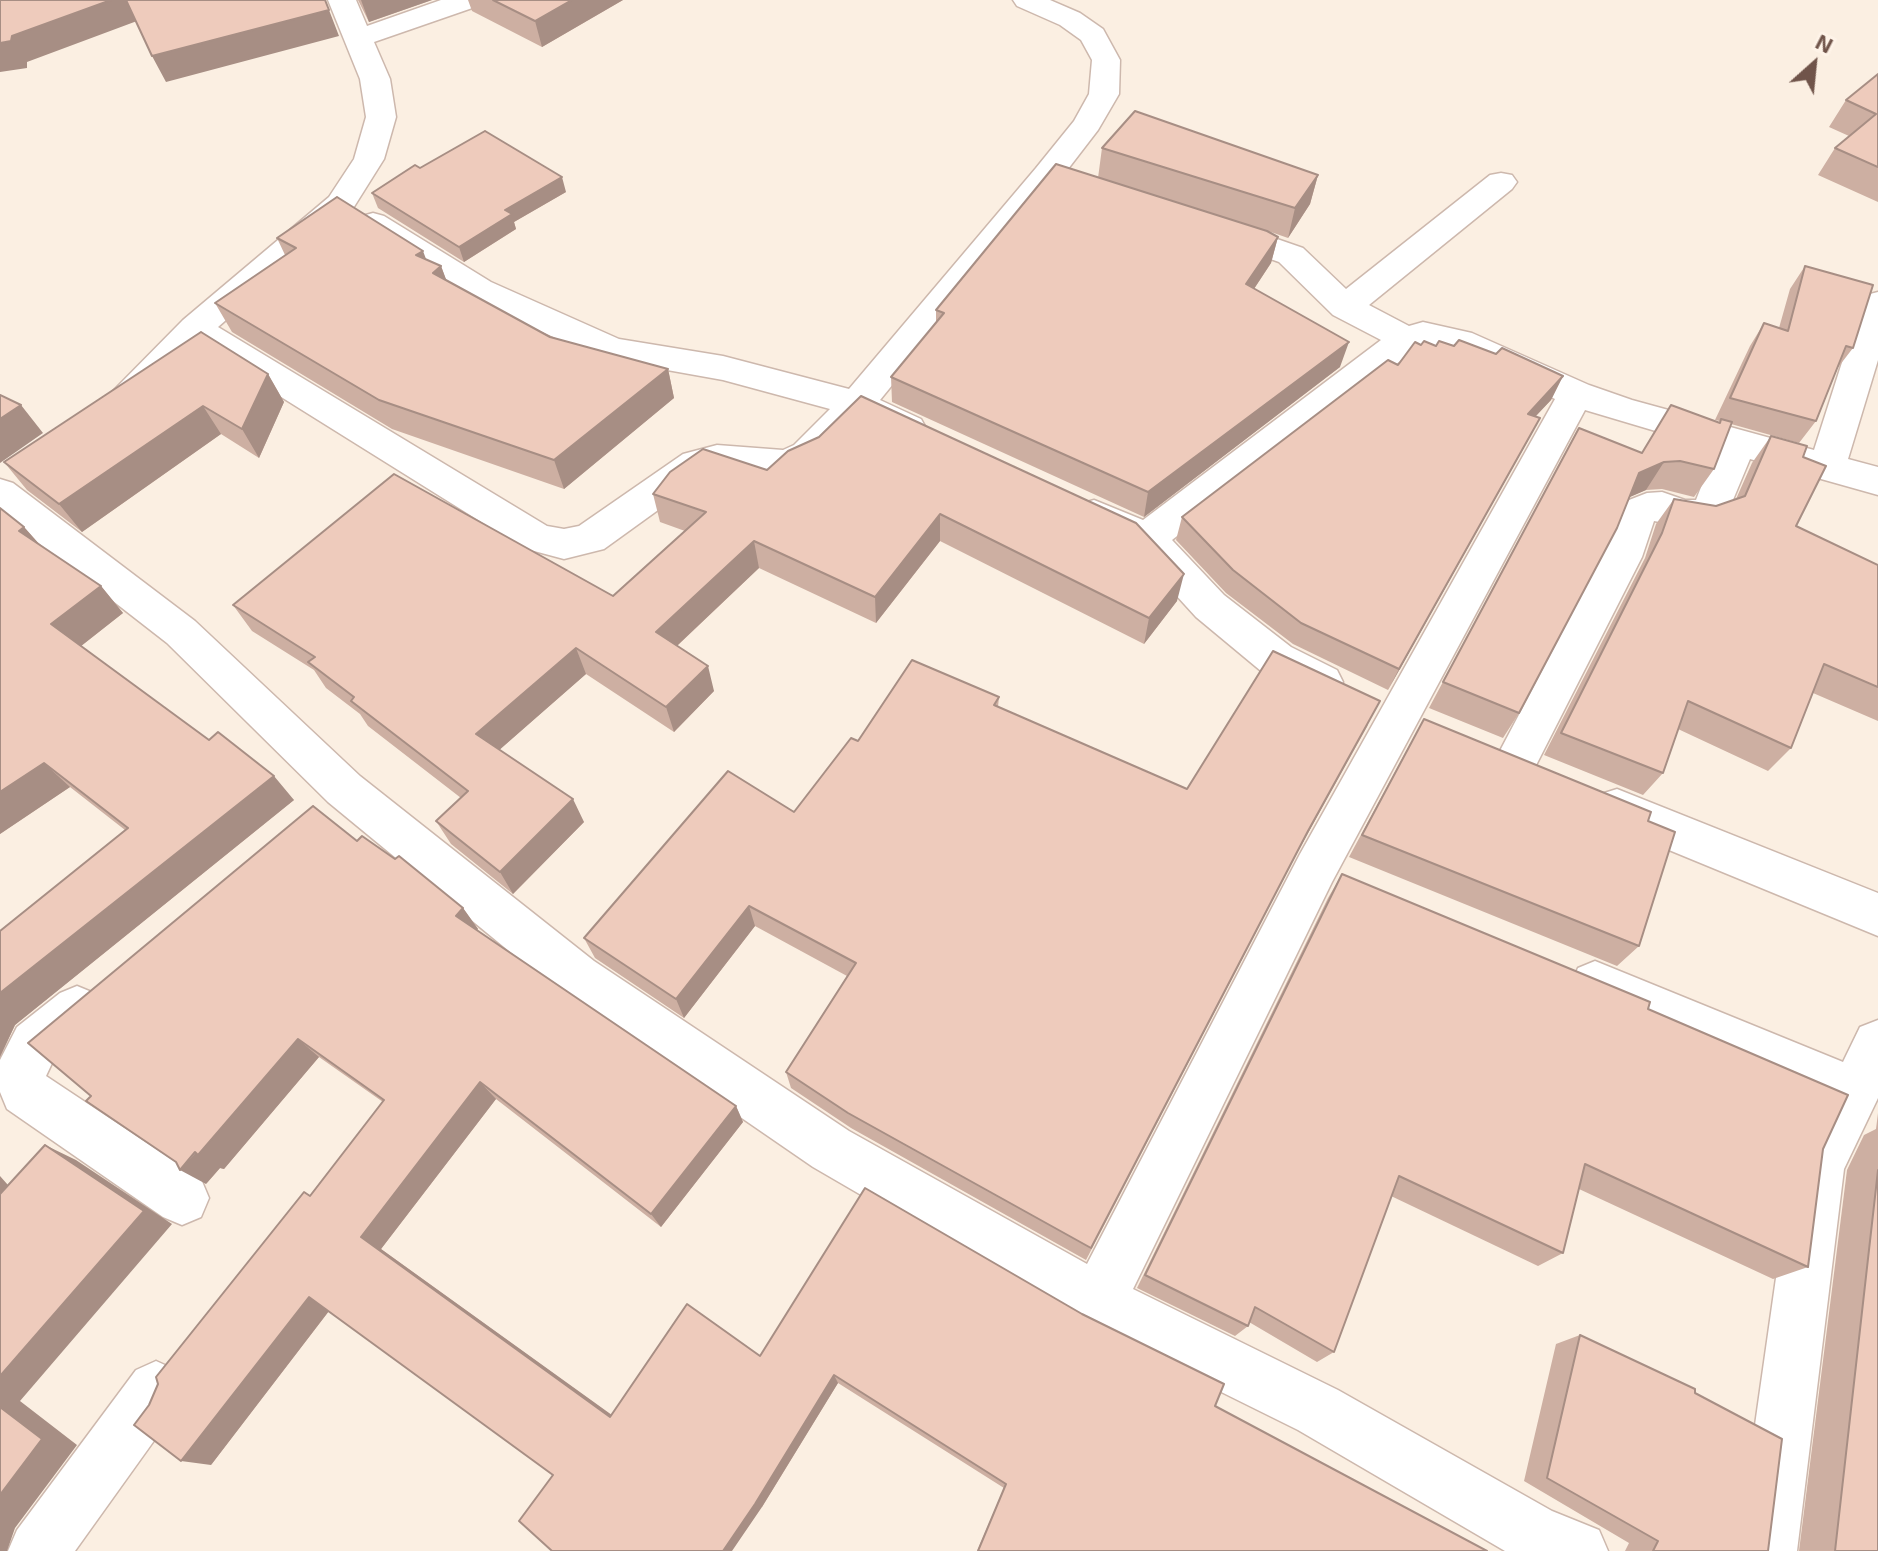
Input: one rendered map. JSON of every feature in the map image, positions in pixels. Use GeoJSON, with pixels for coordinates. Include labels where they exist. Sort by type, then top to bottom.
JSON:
{"type":"FeatureCollection","features":[{"type":"Feature","properties":{"kind":"street"},"geometry":{"type":"LineString","coordinates":[[99,416],[124,398],[195,328],[341,203],[369,159],[381,117],[375,79],[342,0]]}},
{"type":"Feature","properties":{"kind":"street"},"geometry":{"type":"LineString","coordinates":[[358,38],[468,0]]}},
{"type":"Feature","properties":{"kind":"street"},"geometry":{"type":"LineString","coordinates":[[195,328],[537,538],[564,544],[590,539],[696,463],[717,458],[787,464],[807,454],[857,404],[1062,179],[1104,94],[1106,60],[1093,35],[1070,19],[1027,0]]}},
{"type":"Feature","properties":{"kind":"street"},"geometry":{"type":"LineString","coordinates":[[1345,307],[1501,182]]}},
{"type":"Feature","properties":{"kind":"street"},"geometry":{"type":"LineString","coordinates":[[341,203],[479,290],[612,350],[723,368],[857,404],[939,442]]}},
{"type":"Feature","properties":{"kind":"street"},"geometry":{"type":"LineString","coordinates":[[1193,221],[1291,255],[1345,307],[1406,339]]}},
{"type":"Feature","properties":{"kind":"street"},"geometry":{"type":"LineString","coordinates":[[1828,465],[1878,303]]}},
{"type":"Feature","properties":{"kind":"street"},"geometry":{"type":"LineString","coordinates":[[1147,538],[1406,339],[1423,334],[1460,341],[1576,394],[1737,444],[1828,465],[1878,481]]}},
{"type":"Feature","properties":{"kind":"street"},"geometry":{"type":"LineString","coordinates":[[1098,1301],[1316,868],[1416,722],[1576,394]]}},
{"type":"Feature","properties":{"kind":"street"},"geometry":{"type":"LineString","coordinates":[[1472,747],[1529,772],[1622,557],[1638,512],[1647,507],[1662,506],[1681,514],[1698,515],[1711,509],[1737,444]]}},
{"type":"Feature","properties":{"kind":"street"},"geometry":{"type":"LineString","coordinates":[[8,482],[181,632],[327,803],[602,994],[831,1149],[1098,1301],[1318,1410],[1548,1545]]}},
{"type":"Feature","properties":{"kind":"street"},"geometry":{"type":"LineString","coordinates":[[1063,500],[1147,538],[1210,606],[1276,659],[1334,689],[1416,722]]}},
{"type":"Feature","properties":{"kind":"street"},"geometry":{"type":"LineString","coordinates":[[1587,796],[1878,915]]}},
{"type":"Feature","properties":{"kind":"street"},"geometry":{"type":"LineString","coordinates":[[1316,868],[1359,886]]}},
{"type":"Feature","properties":{"kind":"street"},"geometry":{"type":"LineString","coordinates":[[1549,965],[1854,1092]]}},
{"type":"Feature","properties":{"kind":"street"},"geometry":{"type":"LineString","coordinates":[[109,983],[35,1044],[20,1072],[25,1091],[182,1198]]}},
{"type":"Feature","properties":{"kind":"street"},"geometry":{"type":"LineString","coordinates":[[1767,1551],[1818,1166],[1878,1044]]}},
{"type":"Feature","properties":{"kind":"street"},"geometry":{"type":"LineString","coordinates":[[38,1551],[156,1390]]}},
{"type":"Feature","properties":{"kind":"building"},"geometry":{"type":"Polygon","coordinates":[[[0,0],[111,0],[0,43],[0,0]]]}},
{"type":"Feature","properties":{"kind":"building"},"geometry":{"type":"Polygon","coordinates":[[[126,0],[325,0],[329,10],[152,56],[126,0]]]}},
{"type":"Feature","properties":{"kind":"building"},"geometry":{"type":"Polygon","coordinates":[[[493,0],[572,0],[535,21],[493,0]]]}},
{"type":"Feature","properties":{"kind":"building"},"geometry":{"type":"Polygon","coordinates":[[[1878,74],[1878,167],[1835,148],[1876,114],[1846,100],[1878,74]]]}},
{"type":"Feature","properties":{"kind":"building"},"geometry":{"type":"Polygon","coordinates":[[[1135,111],[1318,175],[1295,208],[1102,148],[1135,111]]]}},
{"type":"Feature","properties":{"kind":"building"},"geometry":{"type":"Polygon","coordinates":[[[485,131],[562,177],[505,210],[512,214],[459,247],[372,193],[415,165],[420,168],[485,131]]]}},
{"type":"Feature","properties":{"kind":"building"},"geometry":{"type":"Polygon","coordinates":[[[1056,164],[1278,237],[1246,284],[1349,342],[1148,492],[891,377],[944,313],[936,310],[1056,164]]]}},
{"type":"Feature","properties":{"kind":"building"},"geometry":{"type":"Polygon","coordinates":[[[337,197],[423,251],[416,255],[441,266],[433,273],[550,337],[668,369],[554,460],[379,400],[215,303],[296,248],[277,238],[337,197]]]}},
{"type":"Feature","properties":{"kind":"building"},"geometry":{"type":"Polygon","coordinates":[[[1805,266],[1873,285],[1853,348],[1846,346],[1816,421],[1730,398],[1764,323],[1788,331],[1805,266]]]}},
{"type":"Feature","properties":{"kind":"building"},"geometry":{"type":"Polygon","coordinates":[[[201,332],[268,374],[242,429],[203,406],[59,504],[4,462],[201,332]]]}},
{"type":"Feature","properties":{"kind":"building"},"geometry":{"type":"Polygon","coordinates":[[[1459,340],[1496,354],[1502,348],[1563,376],[1528,414],[1540,418],[1399,669],[1301,623],[1233,570],[1182,517],[1388,360],[1398,365],[1415,342],[1421,345],[1424,341],[1436,346],[1439,341],[1454,346],[1459,340]]]}},
{"type":"Feature","properties":{"kind":"building"},"geometry":{"type":"Polygon","coordinates":[[[0,395],[21,405],[0,419],[0,395]]]}},
{"type":"Feature","properties":{"kind":"building"},"geometry":{"type":"Polygon","coordinates":[[[861,396],[1136,523],[1184,574],[1149,618],[940,514],[875,597],[754,541],[656,632],[708,666],[666,707],[576,648],[476,734],[573,799],[500,872],[436,821],[468,791],[351,701],[354,697],[308,662],[315,657],[233,605],[394,474],[613,596],[706,512],[653,494],[670,472],[703,449],[767,470],[788,451],[819,437],[861,396]]]}},
{"type":"Feature","properties":{"kind":"building"},"geometry":{"type":"Polygon","coordinates":[[[1671,405],[1720,423],[1721,419],[1732,422],[1714,469],[1680,461],[1664,462],[1639,473],[1617,528],[1519,713],[1443,682],[1579,428],[1642,453],[1671,405]]]}},
{"type":"Feature","properties":{"kind":"building"},"geometry":{"type":"Polygon","coordinates":[[[1771,436],[1807,446],[1803,457],[1826,466],[1796,526],[1878,565],[1878,687],[1824,664],[1791,748],[1688,701],[1663,773],[1561,733],[1662,533],[1674,499],[1716,506],[1745,496],[1771,436]]]}},
{"type":"Feature","properties":{"kind":"building"},"geometry":{"type":"Polygon","coordinates":[[[0,508],[24,527],[19,531],[101,586],[51,624],[209,740],[218,732],[274,776],[0,993],[0,931],[128,828],[44,763],[0,792],[0,508]]]}},
{"type":"Feature","properties":{"kind":"building"},"geometry":{"type":"Polygon","coordinates":[[[1273,651],[1380,701],[1308,831],[1091,1248],[848,1113],[786,1072],[856,963],[749,906],[676,999],[584,938],[728,771],[794,812],[851,738],[858,741],[912,660],[999,697],[994,705],[1187,789],[1273,651]]]}},
{"type":"Feature","properties":{"kind":"building"},"geometry":{"type":"Polygon","coordinates":[[[1424,719],[1651,812],[1648,821],[1675,832],[1639,946],[1362,835],[1424,719]]]}},
{"type":"Feature","properties":{"kind":"building"},"geometry":{"type":"Polygon","coordinates":[[[313,806],[357,841],[362,836],[395,859],[399,856],[463,908],[456,916],[736,1106],[651,1214],[480,1082],[361,1237],[610,1417],[687,1304],[760,1356],[865,1188],[1082,1314],[1224,1384],[1215,1406],[1487,1551],[978,1551],[1006,1484],[834,1375],[723,1551],[552,1551],[519,1521],[553,1475],[309,1297],[181,1461],[134,1425],[149,1405],[158,1384],[156,1377],[304,1192],[310,1196],[384,1100],[298,1039],[198,1155],[195,1152],[180,1170],[176,1162],[86,1101],[91,1096],[28,1043],[313,806]]]}},
{"type":"Feature","properties":{"kind":"building"},"geometry":{"type":"Polygon","coordinates":[[[1342,874],[1650,1002],[1648,1009],[1848,1095],[1823,1149],[1808,1267],[1585,1164],[1563,1253],[1399,1176],[1334,1352],[1255,1307],[1248,1326],[1145,1275],[1342,874]]]}},
{"type":"Feature","properties":{"kind":"building"},"geometry":{"type":"Polygon","coordinates":[[[45,1145],[144,1211],[0,1376],[0,1194],[45,1145]]]}},
{"type":"Feature","properties":{"kind":"building"},"geometry":{"type":"Polygon","coordinates":[[[1878,1170],[1878,1551],[1835,1551],[1878,1170]]]}},
{"type":"Feature","properties":{"kind":"building"},"geometry":{"type":"Polygon","coordinates":[[[1580,1335],[1695,1389],[1695,1393],[1782,1439],[1768,1551],[1653,1551],[1658,1541],[1547,1478],[1580,1335]]]}},
{"type":"Feature","properties":{"kind":"building"},"geometry":{"type":"Polygon","coordinates":[[[0,1407],[42,1439],[0,1495],[0,1407]]]}}]}
